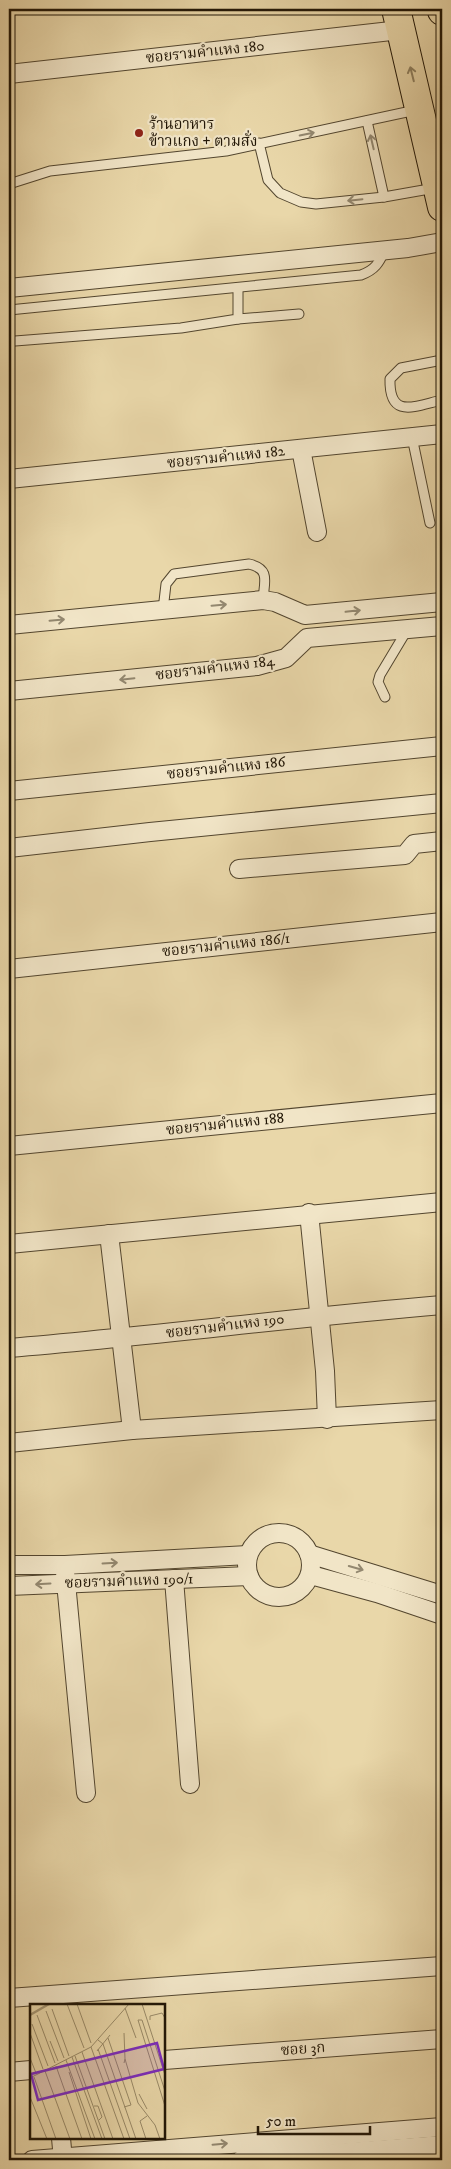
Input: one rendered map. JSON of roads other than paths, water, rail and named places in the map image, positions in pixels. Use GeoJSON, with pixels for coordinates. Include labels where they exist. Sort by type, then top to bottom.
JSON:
{"type":"FeatureCollection","features":[{"type":"Feature","properties":{"kind":"main road"},"geometry":{"type":"LineString","coordinates":[[398,19],[440,197]]}},
{"type":"Feature","properties":{"kind":"street","name":"ซอยรามคำแหง 180"},"geometry":{"type":"LineString","coordinates":[[9,74],[398,19]]}},
{"type":"Feature","properties":{"kind":"street"},"geometry":{"type":"LineString","coordinates":[[9,288],[385,250],[442,242]]}},
{"type":"Feature","properties":{"kind":"street","name":"ซอยรามคำแหง 182"},"geometry":{"type":"LineString","coordinates":[[9,480],[442,434]]}},
{"type":"Feature","properties":{"kind":"street"},"geometry":{"type":"LineString","coordinates":[[300,450],[317,532]]}},
{"type":"Feature","properties":{"kind":"street"},"geometry":{"type":"LineString","coordinates":[[9,624],[263,600],[275,602],[304,616],[442,602]]}},
{"type":"Feature","properties":{"kind":"street"},"geometry":{"type":"LineString","coordinates":[[411,629],[412,605]]}},
{"type":"Feature","properties":{"kind":"street"},"geometry":{"type":"LineString","coordinates":[[304,616],[306,638],[442,626]]}},
{"type":"Feature","properties":{"kind":"street","name":"ซอยรามคำแหง 184"},"geometry":{"type":"LineString","coordinates":[[9,691],[257,666],[286,658],[306,638]]}},
{"type":"Feature","properties":{"kind":"street","name":"ซอยรามคำแหง 186"},"geometry":{"type":"LineString","coordinates":[[9,791],[442,746]]}},
{"type":"Feature","properties":{"kind":"street"},"geometry":{"type":"LineString","coordinates":[[9,848],[442,803]]}},
{"type":"Feature","properties":{"kind":"street"},"geometry":{"type":"LineString","coordinates":[[239,869],[405,855],[414,844],[442,841]]}},
{"type":"Feature","properties":{"kind":"street","name":"ซอยรามคำแหง 186/1"},"geometry":{"type":"LineString","coordinates":[[9,969],[442,922]]}},
{"type":"Feature","properties":{"kind":"street","name":"ซอยรามคำแหง 188"},"geometry":{"type":"LineString","coordinates":[[9,1146],[442,1103]]}},
{"type":"Feature","properties":{"kind":"street"},"geometry":{"type":"LineString","coordinates":[[9,1244],[309,1213],[442,1202]]}},
{"type":"Feature","properties":{"kind":"street"},"geometry":{"type":"LineString","coordinates":[[309,1213],[320,1316],[327,1419]]}},
{"type":"Feature","properties":{"kind":"street"},"geometry":{"type":"LineString","coordinates":[[109,1234],[132,1430]]}},
{"type":"Feature","properties":{"kind":"street","name":"ซอยรามคำแหง 190"},"geometry":{"type":"LineString","coordinates":[[9,1348],[442,1305]]}},
{"type":"Feature","properties":{"kind":"street"},"geometry":{"type":"LineString","coordinates":[[9,1443],[132,1430],[327,1419],[442,1410]]}},
{"type":"Feature","properties":{"kind":"street"},"geometry":{"type":"LineString","coordinates":[[278,1533],[297,1538],[309,1554],[312,1563],[310,1576],[302,1588],[295,1593],[280,1597],[264,1594],[252,1584],[247,1566],[248,1555],[260,1539],[278,1533]]}},
{"type":"Feature","properties":{"kind":"street"},"geometry":{"type":"LineString","coordinates":[[309,1554],[442,1595]]}},
{"type":"Feature","properties":{"kind":"street","name":"ซอยรามคำแหง 190/1"},"geometry":{"type":"LineString","coordinates":[[9,1566],[65,1565],[248,1555]]}},
{"type":"Feature","properties":{"kind":"street"},"geometry":{"type":"LineString","coordinates":[[65,1565],[86,1793]]}},
{"type":"Feature","properties":{"kind":"street","name":"ซอยรามคำแหง 190/1"},"geometry":{"type":"LineString","coordinates":[[9,1586],[249,1576]]}},
{"type":"Feature","properties":{"kind":"street"},"geometry":{"type":"LineString","coordinates":[[310,1576],[441,1611]]}},
{"type":"Feature","properties":{"kind":"street"},"geometry":{"type":"LineString","coordinates":[[174,1579],[190,1784]]}},
{"type":"Feature","properties":{"kind":"street"},"geometry":{"type":"LineString","coordinates":[[9,1998],[52,2000],[442,1966]]}},
{"type":"Feature","properties":{"kind":"street","name":"ซอย 3ก"},"geometry":{"type":"LineString","coordinates":[[165,2060],[442,2039]]}},
{"type":"Feature","properties":{"kind":"street"},"geometry":{"type":"LineString","coordinates":[[9,2072],[30,2070]]}},
{"type":"Feature","properties":{"kind":"street"},"geometry":{"type":"LineString","coordinates":[[32,2160],[181,2154],[442,2127]]}},
{"type":"Feature","properties":{"kind":"street"},"geometry":{"type":"LineString","coordinates":[[61,2139],[63,2159]]}},
{"type":"Feature","properties":{"kind":"street"},"geometry":{"type":"LineString","coordinates":[[241,2160],[442,2145]]}},
{"type":"Feature","properties":{"kind":"lane"},"geometry":{"type":"LineString","coordinates":[[9,184],[50,171],[226,151],[420,109]]}},
{"type":"Feature","properties":{"kind":"lane"},"geometry":{"type":"LineString","coordinates":[[367,121],[384,197]]}},
{"type":"Feature","properties":{"kind":"lane"},"geometry":{"type":"LineString","coordinates":[[259,143],[268,180],[280,193],[301,202],[316,204],[384,197],[440,197]]}},
{"type":"Feature","properties":{"kind":"lane"},"geometry":{"type":"LineString","coordinates":[[9,310],[361,275],[372,272],[385,250]]}},
{"type":"Feature","properties":{"kind":"lane"},"geometry":{"type":"LineString","coordinates":[[238,288],[238,319]]}},
{"type":"Feature","properties":{"kind":"lane"},"geometry":{"type":"LineString","coordinates":[[15,342],[181,328],[238,319],[299,314]]}},
{"type":"Feature","properties":{"kind":"lane"},"geometry":{"type":"LineString","coordinates":[[442,360],[401,368],[390,379],[390,391],[394,403],[400,407],[409,408],[442,400]]}},
{"type":"Feature","properties":{"kind":"lane"},"geometry":{"type":"LineString","coordinates":[[412,437],[430,523]]}},
{"type":"Feature","properties":{"kind":"lane"},"geometry":{"type":"LineString","coordinates":[[163,610],[166,584],[174,574],[249,564],[258,566],[265,575],[263,600]]}},
{"type":"Feature","properties":{"kind":"lane"},"geometry":{"type":"LineString","coordinates":[[385,697],[378,682],[380,675],[411,629]]}},
{"type":"Feature","properties":{"kind":"place","name":"ร้านอาหาร ข้าวแกง + ตามสั่ง"},"geometry":{"type":"Point","coordinates":[139,133]}}]}
